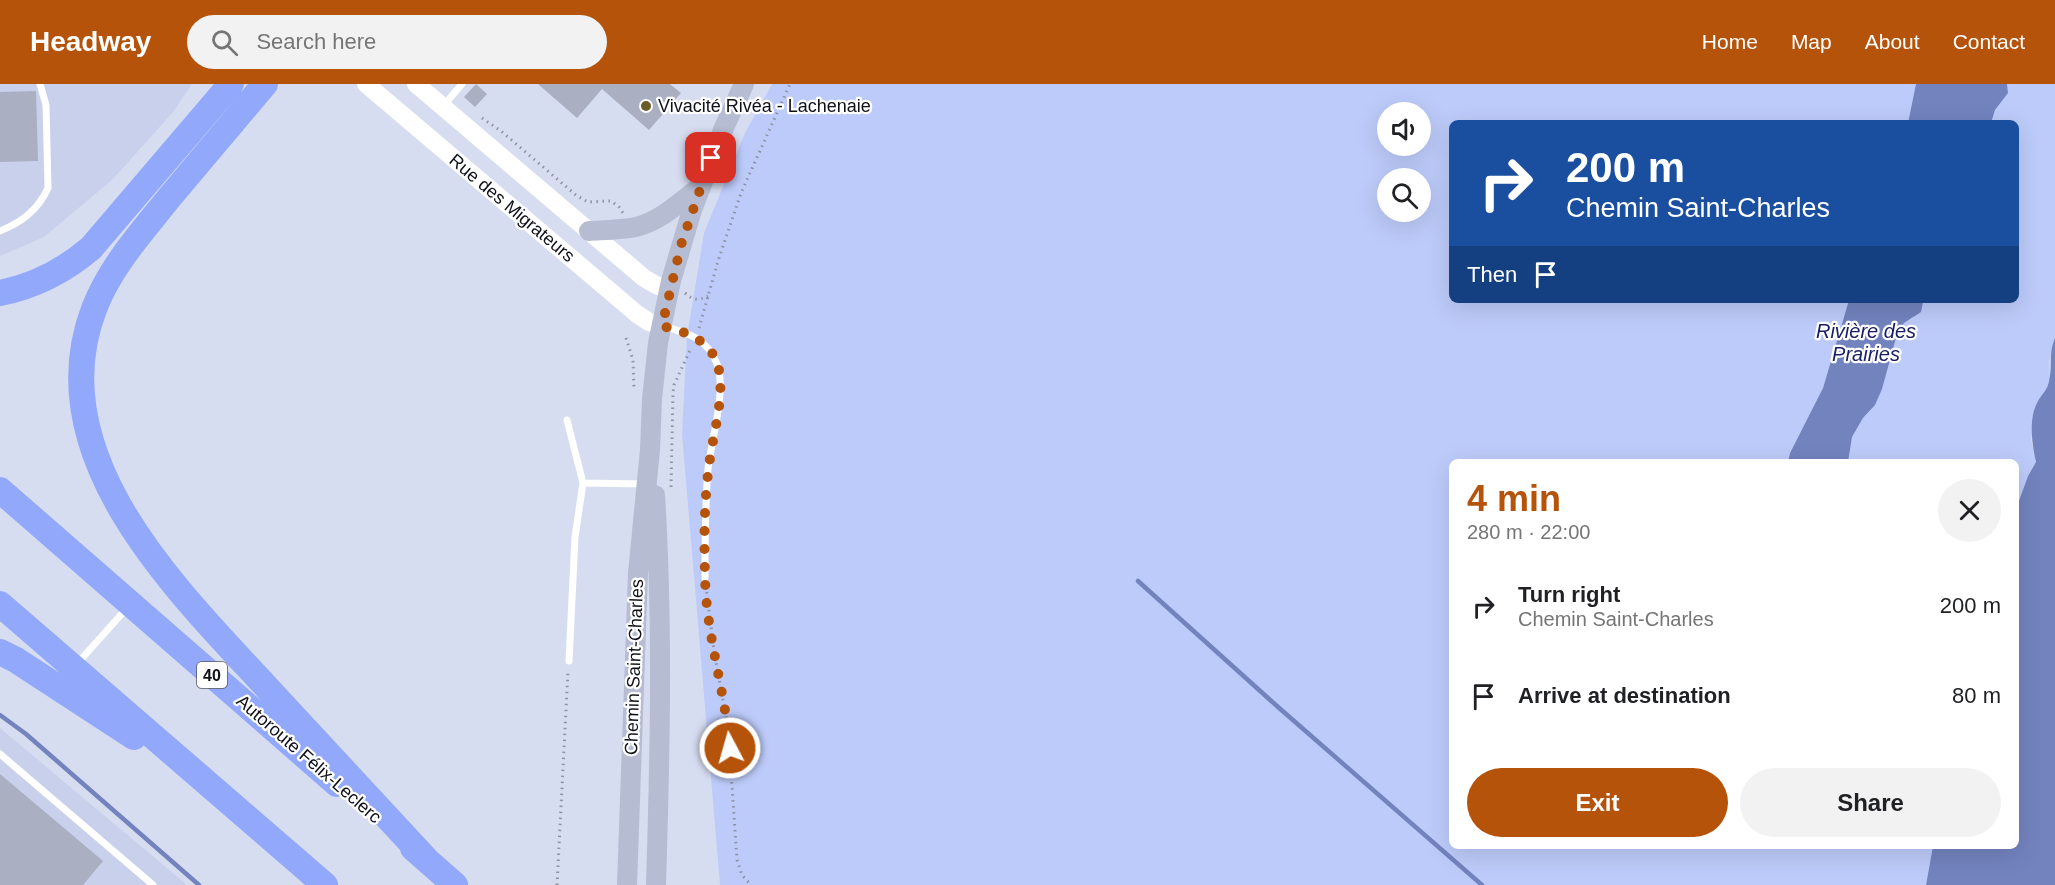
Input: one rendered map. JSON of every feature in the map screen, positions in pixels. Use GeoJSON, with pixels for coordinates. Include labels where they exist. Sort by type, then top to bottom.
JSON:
{"type":"FeatureCollection","features":[{"type":"Feature","properties":{"kind":"highway"},"geometry":{"type":"LineString","coordinates":[[0,293],[47,278],[91,248],[231,84]]}},
{"type":"Feature","properties":{"kind":"highway"},"geometry":{"type":"LineString","coordinates":[[265,84],[133,242],[106,282],[94,309],[84,343],[81,378],[84,411],[93,446],[106,479],[131,526],[154,560],[202,616],[426,859]]}},
{"type":"Feature","properties":{"kind":"highway","name":"Autoroute Félix-Leclerc"},"geometry":{"type":"LineString","coordinates":[[0,490],[455,885]]}},
{"type":"Feature","properties":{"kind":"highway"},"geometry":{"type":"LineString","coordinates":[[0,604],[325,885]]}},
{"type":"Feature","properties":{"kind":"highway"},"geometry":{"type":"LineString","coordinates":[[0,652],[16,660],[215,790]]}},
{"type":"Feature","properties":{"kind":"main road","name":"Chemin Saint-Charles"},"geometry":{"type":"LineString","coordinates":[[656,885],[661,711],[660,572],[650,484],[653,385],[662,326],[677,291],[701,186],[744,84]]}},
{"type":"Feature","properties":{"kind":"main road"},"geometry":{"type":"LineString","coordinates":[[589,231],[625,229],[658,219],[701,186]]}},
{"type":"Feature","properties":{"kind":"main road","name":"Chemin Saint-Charles"},"geometry":{"type":"LineString","coordinates":[[627,885],[638,573],[650,484]]}},
{"type":"Feature","properties":{"kind":"street","name":"Rue des Migrateurs"},"geometry":{"type":"LineString","coordinates":[[366,84],[637,314],[649,322],[662,326]]}},
{"type":"Feature","properties":{"kind":"street","name":"Rue des Migrateurs"},"geometry":{"type":"LineString","coordinates":[[416,84],[644,278],[656,285],[677,291]]}},
{"type":"Feature","properties":{"kind":"lane"},"geometry":{"type":"LineString","coordinates":[[0,231],[17,224],[28,216],[43,199],[48,188],[46,105],[40,84]]}},
{"type":"Feature","properties":{"kind":"lane"},"geometry":{"type":"LineString","coordinates":[[443,106],[462,84]]}},
{"type":"Feature","properties":{"kind":"lane"},"geometry":{"type":"LineString","coordinates":[[662,326],[696,337],[717,363],[719,373],[719,395],[708,467],[705,509],[705,578]]}},
{"type":"Feature","properties":{"kind":"lane"},"geometry":{"type":"LineString","coordinates":[[567,420],[583,483],[575,537],[569,661]]}},
{"type":"Feature","properties":{"kind":"lane"},"geometry":{"type":"LineString","coordinates":[[583,483],[650,484]]}},
{"type":"Feature","properties":{"kind":"lane"},"geometry":{"type":"LineString","coordinates":[[74,667],[131,604]]}},
{"type":"Feature","properties":{"kind":"lane"},"geometry":{"type":"LineString","coordinates":[[0,754],[153,885]]}},
{"type":"Feature","properties":{"kind":"path"},"geometry":{"type":"LineString","coordinates":[[697,333],[741,193],[790,84]]}},
{"type":"Feature","properties":{"kind":"path"},"geometry":{"type":"LineString","coordinates":[[475,115],[501,131],[584,201],[615,203],[624,220]]}},
{"type":"Feature","properties":{"kind":"path"},"geometry":{"type":"LineString","coordinates":[[677,291],[698,300],[708,296]]}},
{"type":"Feature","properties":{"kind":"path"},"geometry":{"type":"LineString","coordinates":[[705,578],[712,642],[728,727],[737,860],[742,875],[751,885]]}},
{"type":"Feature","properties":{"kind":"path"},"geometry":{"type":"LineString","coordinates":[[557,885],[569,661]]}},
{"type":"Feature","properties":{"kind":"shaded area"},"geometry":{"type":"Polygon","coordinates":[[[0,84],[192,84],[173,112],[113,179],[44,237],[0,256],[0,84]]]}},
{"type":"Feature","properties":{"kind":"shaded area"},"geometry":{"type":"Polygon","coordinates":[[[772,84],[1916,84],[1909,120],[1449,120],[1449,303],[1848,303],[1823,388],[1789,459],[1449,459],[1449,849],[1932,849],[1926,885],[720,885],[682,434],[687,336],[704,233],[745,133],[772,84]]]}},
{"type":"Feature","properties":{"kind":"shaded area"},"geometry":{"type":"Polygon","coordinates":[[[2007,84],[2055,84],[2055,338],[2049,362],[2050,380],[2044,395],[2037,402],[2031,439],[2036,462],[2019,501],[2019,459],[1848,459],[1852,437],[1863,418],[1871,410],[1896,338],[1904,323],[1913,318],[1922,303],[2019,303],[2019,120],[1992,120],[1995,110],[2008,93],[2007,84]]]}},
{"type":"Feature","properties":{"kind":"shaded area"},"geometry":{"type":"Polygon","coordinates":[[[0,728],[187,885],[0,885],[0,728]]]}},
{"type":"Feature","properties":{"kind":"water"},"geometry":{"type":"Polygon","coordinates":[[[1916,84],[2007,84],[2008,93],[1995,110],[1992,120],[1909,120],[1916,84]]]}},
{"type":"Feature","properties":{"kind":"water","name":"Rivière des Prairies"},"geometry":{"type":"Polygon","coordinates":[[[1848,303],[1923,303],[1921,312],[1904,323],[1896,338],[1882,389],[1875,405],[1863,418],[1852,437],[1848,459],[1789,459],[1823,388],[1848,303]]]}},
{"type":"Feature","properties":{"kind":"water"},"geometry":{"type":"Polygon","coordinates":[[[2055,338],[2055,885],[1926,885],[1932,849],[2019,849],[2019,501],[2036,462],[2032,439],[2033,415],[2048,384],[2055,338]]]}},
{"type":"Feature","properties":{"kind":"building"},"geometry":{"type":"Polygon","coordinates":[[[476,84],[487,94],[475,107],[464,97],[476,84]]]}},
{"type":"Feature","properties":{"kind":"building","name":"Vivacité Rivéa - Lachenaie"},"geometry":{"type":"Polygon","coordinates":[[[538,84],[670,84],[681,93],[649,130],[602,89],[577,118],[538,84]]]}},
{"type":"Feature","properties":{"kind":"building"},"geometry":{"type":"Polygon","coordinates":[[[36,91],[38,161],[0,162],[0,92],[36,91]]]}},
{"type":"Feature","properties":{"kind":"building"},"geometry":{"type":"Polygon","coordinates":[[[0,774],[103,861],[83,885],[0,885],[0,774]]]}},
{"type":"Feature","properties":{"kind":"waterway"},"geometry":{"type":"LineString","coordinates":[[1138,581],[1482,885]]}},
{"type":"Feature","properties":{"kind":"waterway"},"geometry":{"type":"LineString","coordinates":[[0,715],[26,734],[199,885]]}},
{"type":"Feature","properties":{"kind":"place","name":"Vivacité Rivéa - Lachenaie"},"geometry":{"type":"Point","coordinates":[646,106]}},
{"type":"Feature","properties":{"kind":"route"},"geometry":{"type":"LineString","coordinates":[[711,158],[681,245],[662,326],[696,337],[717,363],[719,373],[720,387],[708,467],[705,509],[705,578],[708,614],[723,693],[730,748]]}}]}
